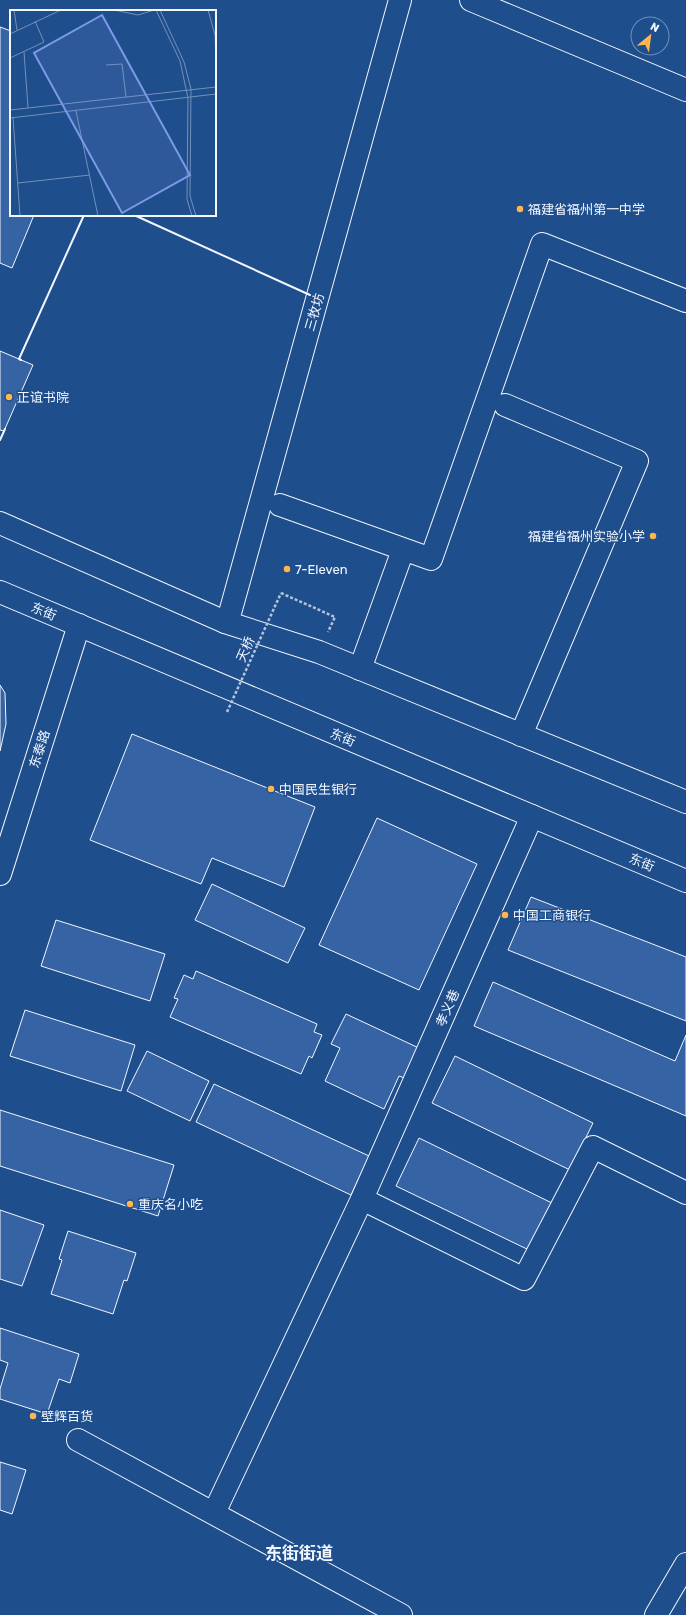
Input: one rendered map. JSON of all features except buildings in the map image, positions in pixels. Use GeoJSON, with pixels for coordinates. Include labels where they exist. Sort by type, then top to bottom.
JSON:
{"type":"FeatureCollection","features":[{"type":"Feature","properties":{"kind":"main road","name":"三牧坊"},"geometry":{"type":"LineString","coordinates":[[225,622],[230,614],[400,0]]}},
{"type":"Feature","properties":{"kind":"main road"},"geometry":{"type":"LineString","coordinates":[[471,0],[686,90]]}},
{"type":"Feature","properties":{"kind":"main road"},"geometry":{"type":"LineString","coordinates":[[280,505],[431,560],[542,244],[686,301]]}},
{"type":"Feature","properties":{"kind":"main road"},"geometry":{"type":"LineString","coordinates":[[505,405],[637,461],[521,735]]}},
{"type":"Feature","properties":{"kind":"main road"},"geometry":{"type":"LineString","coordinates":[[0,523],[225,622],[319,652],[686,802]]}},
{"type":"Feature","properties":{"kind":"main road"},"geometry":{"type":"LineString","coordinates":[[360,669],[404,550]]}},
{"type":"Feature","properties":{"kind":"main road","name":"东街"},"geometry":{"type":"LineString","coordinates":[[0,592],[686,881]]}},
{"type":"Feature","properties":{"kind":"main road","name":"东泰路"},"geometry":{"type":"LineString","coordinates":[[1,868],[79,625]]}},
{"type":"Feature","properties":{"kind":"main road","name":"孝义巷"},"geometry":{"type":"LineString","coordinates":[[214,1513],[362,1199],[532,816]]}},
{"type":"Feature","properties":{"kind":"main road"},"geometry":{"type":"LineString","coordinates":[[362,1199],[524,1279],[593,1147],[686,1193]]}},
{"type":"Feature","properties":{"kind":"main road"},"geometry":{"type":"LineString","coordinates":[[78,1440],[401,1615]]}},
{"type":"Feature","properties":{"kind":"main road"},"geometry":{"type":"LineString","coordinates":[[656,1615],[686,1564]]}},
{"type":"Feature","properties":{"kind":"path","name":"天桥"},"geometry":{"type":"LineString","coordinates":[[227,712],[281,593],[335,617],[319,652]]}},
{"type":"Feature","properties":{"kind":"wall"},"geometry":{"type":"LineString","coordinates":[[21,360],[19,359],[84,216]]}},
{"type":"Feature","properties":{"kind":"wall"},"geometry":{"type":"LineString","coordinates":[[136,216],[310,295]]}},
{"type":"Feature","properties":{"kind":"wall"},"geometry":{"type":"LineString","coordinates":[[0,440],[5,429]]}},
{"type":"Feature","properties":{"kind":"place","name":"福建省福州第一中学"},"geometry":{"type":"Point","coordinates":[520,209]}},
{"type":"Feature","properties":{"kind":"place","name":"正谊书院"},"geometry":{"type":"Point","coordinates":[9,397]}},
{"type":"Feature","properties":{"kind":"place","name":"福建省福州实验小学"},"geometry":{"type":"Point","coordinates":[653,536]}},
{"type":"Feature","properties":{"kind":"place","name":"7-Eleven"},"geometry":{"type":"Point","coordinates":[287,569]}},
{"type":"Feature","properties":{"kind":"place","name":"中国民生银行"},"geometry":{"type":"Point","coordinates":[271,789]}},
{"type":"Feature","properties":{"kind":"place","name":"中国工商银行"},"geometry":{"type":"Point","coordinates":[505,915]}},
{"type":"Feature","properties":{"kind":"place","name":"重庆名小吃"},"geometry":{"type":"Point","coordinates":[130,1204]}},
{"type":"Feature","properties":{"kind":"place","name":"壁辉百货"},"geometry":{"type":"Point","coordinates":[33,1416]}},
{"type":"Feature","properties":{"kind":"district","name":"东街街道"},"geometry":{"type":"Point","coordinates":[299,1553]}}]}
